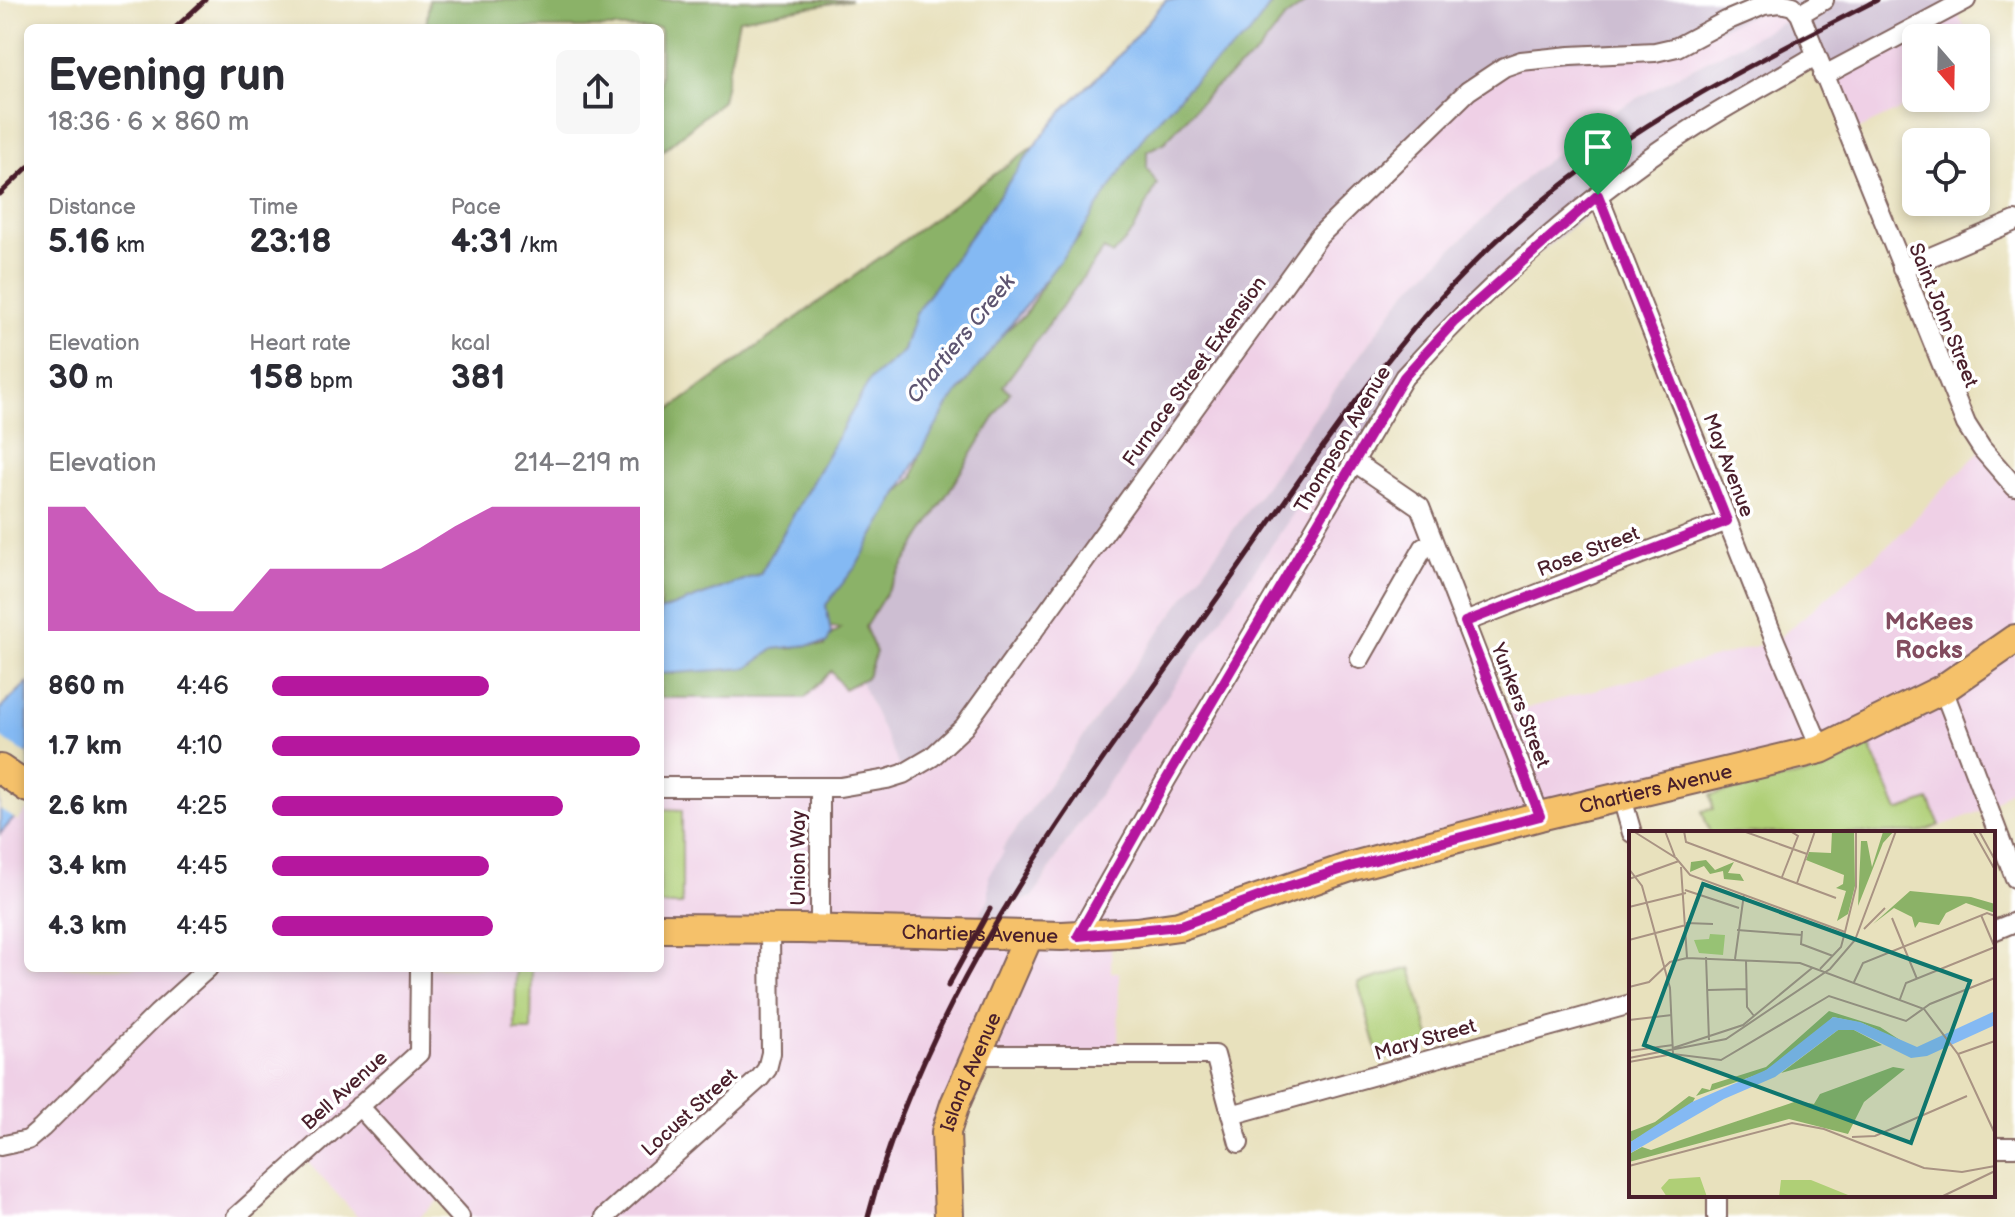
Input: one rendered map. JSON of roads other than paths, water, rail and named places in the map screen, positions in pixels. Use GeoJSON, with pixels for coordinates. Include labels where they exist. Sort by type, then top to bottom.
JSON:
{"type":"FeatureCollection","features":[{"type":"Feature","properties":{"kind":"main road","name":"Chartiers Avenue"},"geometry":{"type":"LineString","coordinates":[[664,928],[1078,936],[1179,926],[1353,866],[1540,816],[1821,749],[1943,689],[2015,639]]}},
{"type":"Feature","properties":{"kind":"main road"},"geometry":{"type":"LineString","coordinates":[[0,769],[24,785]]}},
{"type":"Feature","properties":{"kind":"main road","name":"Island Avenue"},"geometry":{"type":"LineString","coordinates":[[949,1217],[946,1132],[955,1104],[1029,935]]}},
{"type":"Feature","properties":{"kind":"street"},"geometry":{"type":"LineString","coordinates":[[1800,14],[1824,0]]}},
{"type":"Feature","properties":{"kind":"street"},"geometry":{"type":"LineString","coordinates":[[1823,76],[1966,0]]}},
{"type":"Feature","properties":{"kind":"street","name":"Furnace Street Extension"},"geometry":{"type":"LineString","coordinates":[[664,787],[864,784],[903,774],[932,757],[964,727],[1319,236],[1468,91],[1504,67],[1521,61],[1655,52],[1677,47],[1764,5],[1780,3],[1793,6],[1800,14]]}},
{"type":"Feature","properties":{"kind":"street","name":"Saint John Street"},"geometry":{"type":"LineString","coordinates":[[1800,14],[1966,424],[1982,449],[2015,487]]}},
{"type":"Feature","properties":{"kind":"street","name":"Thompson Avenue"},"geometry":{"type":"LineString","coordinates":[[1078,936],[1166,780],[1404,377],[1454,322],[1598,195],[1699,124],[1815,56]]}},
{"type":"Feature","properties":{"kind":"street","name":"May Avenue"},"geometry":{"type":"LineString","coordinates":[[1598,195],[1821,749]]}},
{"type":"Feature","properties":{"kind":"street"},"geometry":{"type":"LineString","coordinates":[[1902,269],[2015,221]]}},
{"type":"Feature","properties":{"kind":"street","name":"Yunkers Street"},"geometry":{"type":"LineString","coordinates":[[1353,461],[1420,507],[1540,816]]}},
{"type":"Feature","properties":{"kind":"street","name":"Rose Street"},"geometry":{"type":"LineString","coordinates":[[1465,622],[1727,521]]}},
{"type":"Feature","properties":{"kind":"street"},"geometry":{"type":"LineString","coordinates":[[1360,659],[1424,547],[1434,543]]}},
{"type":"Feature","properties":{"kind":"street"},"geometry":{"type":"LineString","coordinates":[[1943,689],[2015,878]]}},
{"type":"Feature","properties":{"kind":"street","name":"Union Way"},"geometry":{"type":"LineString","coordinates":[[820,787],[820,929]]}},
{"type":"Feature","properties":{"kind":"street"},"geometry":{"type":"LineString","coordinates":[[1622,798],[1631,831]]}},
{"type":"Feature","properties":{"kind":"street"},"geometry":{"type":"LineString","coordinates":[[1995,930],[2015,922]]}},
{"type":"Feature","properties":{"kind":"street","name":"Locust Street"},"geometry":{"type":"LineString","coordinates":[[605,1217],[767,1069],[771,1053],[770,928]]}},
{"type":"Feature","properties":{"kind":"street"},"geometry":{"type":"LineString","coordinates":[[0,1146],[28,1140],[204,972]]}},
{"type":"Feature","properties":{"kind":"street","name":"Bell Avenue"},"geometry":{"type":"LineString","coordinates":[[236,1217],[419,1053],[420,972]]}},
{"type":"Feature","properties":{"kind":"street","name":"Mary Street"},"geometry":{"type":"LineString","coordinates":[[1231,1115],[1629,1005]]}},
{"type":"Feature","properties":{"kind":"street"},"geometry":{"type":"LineString","coordinates":[[976,1055],[1215,1055],[1239,1143]]}},
{"type":"Feature","properties":{"kind":"street"},"geometry":{"type":"LineString","coordinates":[[359,1106],[460,1217]]}},
{"type":"Feature","properties":{"kind":"water","name":"Chartiers Creek"},"geometry":{"type":"Polygon","coordinates":[[[1166,0],[1274,0],[1249,35],[1196,79],[1145,134],[1079,236],[947,407],[857,565],[826,605],[831,633],[827,643],[774,649],[748,668],[664,674],[664,610],[760,574],[870,380],[904,351],[915,314],[1035,145],[1066,107],[1116,59],[1166,0]]]}},
{"type":"Feature","properties":{"kind":"water"},"geometry":{"type":"Polygon","coordinates":[[[24,686],[24,807],[0,834],[0,709],[24,686]]]}},
{"type":"Feature","properties":{"kind":"railway"},"geometry":{"type":"LineString","coordinates":[[179,24],[205,0]]}},
{"type":"Feature","properties":{"kind":"railway"},"geometry":{"type":"LineString","coordinates":[[868,1217],[895,1130],[930,1047],[971,967],[1017,888],[1066,812],[1328,439],[1402,342],[1484,252],[1530,211],[1611,149],[1697,95],[1877,0]]}},
{"type":"Feature","properties":{"kind":"railway"},"geometry":{"type":"LineString","coordinates":[[0,194],[24,171]]}},
{"type":"Feature","properties":{"kind":"railway"},"geometry":{"type":"LineString","coordinates":[[948,986],[990,909]]}},
{"type":"Feature","properties":{"kind":"district","name":"McKees Rocks"},"geometry":{"type":"Point","coordinates":[1929,636]}}]}
